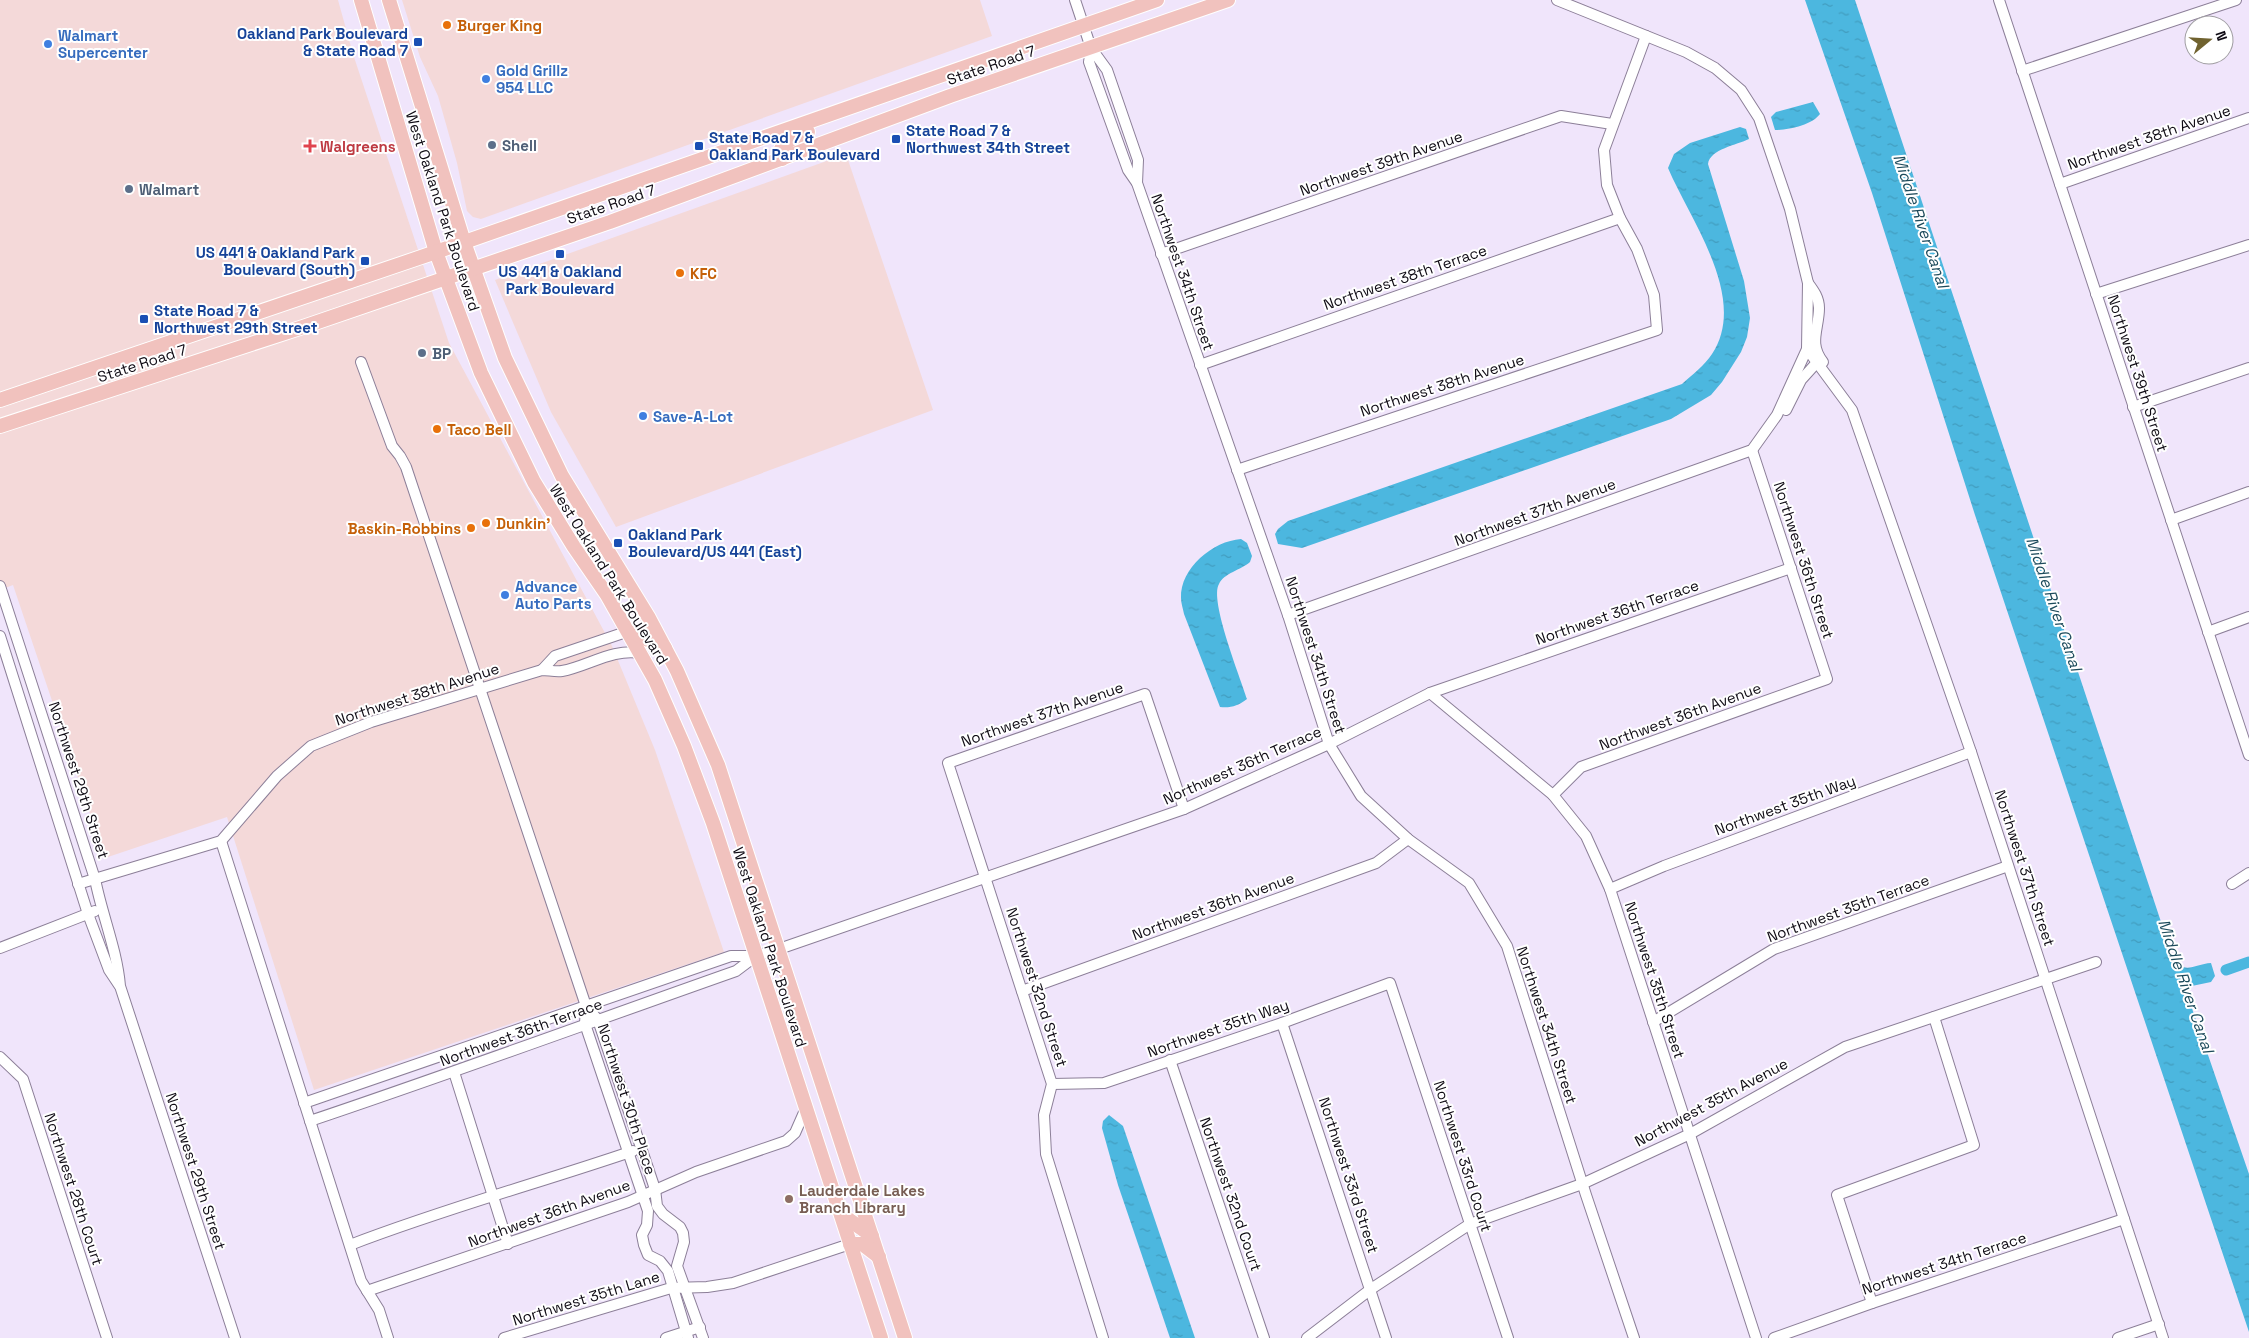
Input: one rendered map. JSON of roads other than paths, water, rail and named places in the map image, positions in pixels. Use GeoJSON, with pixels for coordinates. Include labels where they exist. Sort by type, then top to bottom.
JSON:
{"type":"FeatureCollection","features":[{"type":"Feature","properties":{"kind":"main road","name":"West Oakland Park Boulevard"},"geometry":{"type":"LineString","coordinates":[[361,0],[436,252],[481,373],[517,449],[553,514],[629,631],[670,712],[697,779],[881,1338]]}},
{"type":"Feature","properties":{"kind":"main road","name":"West Oakland Park Boulevard"},"geometry":{"type":"LineString","coordinates":[[389,0],[472,269],[505,358],[568,487],[649,618],[665,648],[689,697],[718,765],[905,1338]]}},
{"type":"Feature","properties":{"kind":"main road","name":"State Road 7"},"geometry":{"type":"LineString","coordinates":[[0,400],[436,252],[890,95],[1157,0]]}},
{"type":"Feature","properties":{"kind":"main road","name":"State Road 7"},"geometry":{"type":"LineString","coordinates":[[0,426],[445,279],[610,222],[950,96],[1228,0]]}},
{"type":"Feature","properties":{"kind":"main road"},"geometry":{"type":"LineString","coordinates":[[782,159],[781,149],[794,138],[869,111],[890,95]]}},
{"type":"Feature","properties":{"kind":"main road"},"geometry":{"type":"LineString","coordinates":[[629,631],[665,648]]}},
{"type":"Feature","properties":{"kind":"main road"},"geometry":{"type":"LineString","coordinates":[[841,1214],[872,1236]]}},
{"type":"Feature","properties":{"kind":"main road"},"geometry":{"type":"LineString","coordinates":[[850,1244],[862,1244],[879,1256]]}},
{"type":"Feature","properties":{"kind":"street","name":"Northwest 34th Street"},"geometry":{"type":"LineString","coordinates":[[1075,0],[1091,48],[1106,70],[1138,160],[1136,183],[1288,615],[1329,744],[1361,796],[1408,839],[1469,883],[1507,946],[1582,1184],[1634,1338]]}},
{"type":"Feature","properties":{"kind":"street","name":"Northwest 37th Street"},"geometry":{"type":"LineString","coordinates":[[1557,0],[1693,56],[1714,68],[1742,90],[1759,118],[1790,209],[1808,283],[1817,295],[1819,308],[1811,345],[1818,361],[1852,399],[1852,410],[1970,752],[2163,1338]]}},
{"type":"Feature","properties":{"kind":"street","name":"Northwest 39th Street"},"geometry":{"type":"LineString","coordinates":[[1998,0],[2208,632],[2247,742],[2249,754]]}},
{"type":"Feature","properties":{"kind":"street"},"geometry":{"type":"LineString","coordinates":[[2022,71],[2236,0]]}},
{"type":"Feature","properties":{"kind":"street"},"geometry":{"type":"LineString","coordinates":[[1620,218],[1607,185],[1604,150],[1646,36]]}},
{"type":"Feature","properties":{"kind":"street","name":"Northwest 39th Avenue"},"geometry":{"type":"LineString","coordinates":[[1161,254],[1561,116],[1612,124]]}},
{"type":"Feature","properties":{"kind":"street","name":"Northwest 38th Avenue"},"geometry":{"type":"LineString","coordinates":[[2060,184],[2249,118]]}},
{"type":"Feature","properties":{"kind":"street","name":"Northwest 38th Avenue"},"geometry":{"type":"LineString","coordinates":[[1237,470],[1657,330],[1654,295],[1637,249],[1620,218]]}},
{"type":"Feature","properties":{"kind":"street","name":"Northwest 38th Terrace"},"geometry":{"type":"LineString","coordinates":[[1200,365],[1620,218]]}},
{"type":"Feature","properties":{"kind":"street"},"geometry":{"type":"LineString","coordinates":[[2096,294],[2249,245]]}},
{"type":"Feature","properties":{"kind":"street"},"geometry":{"type":"LineString","coordinates":[[1752,450],[1777,416],[1811,345]]}},
{"type":"Feature","properties":{"kind":"street"},"geometry":{"type":"LineString","coordinates":[[1777,416],[1784,412],[1801,380],[1818,361]]}},
{"type":"Feature","properties":{"kind":"street"},"geometry":{"type":"LineString","coordinates":[[361,362],[392,446],[406,467],[586,1006]]}},
{"type":"Feature","properties":{"kind":"street"},"geometry":{"type":"LineString","coordinates":[[2134,406],[2249,368]]}},
{"type":"Feature","properties":{"kind":"street","name":"Northwest 36th Street"},"geometry":{"type":"LineString","coordinates":[[1752,450],[1826,679]]}},
{"type":"Feature","properties":{"kind":"street","name":"Northwest 37th Avenue"},"geometry":{"type":"LineString","coordinates":[[1288,615],[1752,450]]}},
{"type":"Feature","properties":{"kind":"street"},"geometry":{"type":"LineString","coordinates":[[2171,520],[2249,492]]}},
{"type":"Feature","properties":{"kind":"street","name":"Northwest 36th Terrace"},"geometry":{"type":"LineString","coordinates":[[304,1102],[731,956],[756,956],[779,949],[1184,809],[1329,744],[1430,693],[1791,568]]}},
{"type":"Feature","properties":{"kind":"street","name":"Northwest 29th Street"},"geometry":{"type":"LineString","coordinates":[[0,586],[95,879],[100,909],[118,967],[120,986],[235,1338]]}},
{"type":"Feature","properties":{"kind":"street"},"geometry":{"type":"LineString","coordinates":[[2208,632],[2249,617]]}},
{"type":"Feature","properties":{"kind":"street","name":"Northwest 38th Avenue"},"geometry":{"type":"LineString","coordinates":[[542,670],[555,656],[629,631]]}},
{"type":"Feature","properties":{"kind":"street","name":"Northwest 29th Street"},"geometry":{"type":"LineString","coordinates":[[0,636],[88,914],[109,970],[120,986]]}},
{"type":"Feature","properties":{"kind":"street","name":"Northwest 38th Avenue"},"geometry":{"type":"LineString","coordinates":[[221,841],[277,776],[311,746],[371,722],[542,670],[561,671],[629,651],[641,654]]}},
{"type":"Feature","properties":{"kind":"street","name":"Northwest 36th Avenue"},"geometry":{"type":"LineString","coordinates":[[1553,795],[1582,766],[1826,679]]}},
{"type":"Feature","properties":{"kind":"street","name":"Northwest 35th Street"},"geometry":{"type":"LineString","coordinates":[[1430,693],[1553,795],[1586,836],[1610,889],[1756,1338]]}},
{"type":"Feature","properties":{"kind":"street","name":"Northwest 37th Avenue"},"geometry":{"type":"LineString","coordinates":[[948,763],[1145,694],[1184,809]]}},
{"type":"Feature","properties":{"kind":"street","name":"Northwest 35th Way"},"geometry":{"type":"LineString","coordinates":[[1610,889],[1664,866],[1970,752]]}},
{"type":"Feature","properties":{"kind":"street","name":"Northwest 32nd Street"},"geometry":{"type":"LineString","coordinates":[[948,763],[1052,1084],[1044,1116],[1046,1154],[1103,1338]]}},
{"type":"Feature","properties":{"kind":"street","name":"Northwest 36th Avenue"},"geometry":{"type":"LineString","coordinates":[[1022,991],[1376,864],[1408,839]]}},
{"type":"Feature","properties":{"kind":"street"},"geometry":{"type":"LineString","coordinates":[[78,884],[221,841],[361,1280],[379,1310],[388,1338]]}},
{"type":"Feature","properties":{"kind":"street","name":"Northwest 35th Terrace"},"geometry":{"type":"LineString","coordinates":[[1653,1022],[1774,949],[2008,866]]}},
{"type":"Feature","properties":{"kind":"street"},"geometry":{"type":"LineString","coordinates":[[2232,884],[2249,874]]}},
{"type":"Feature","properties":{"kind":"street"},"geometry":{"type":"LineString","coordinates":[[0,948],[100,909]]}},
{"type":"Feature","properties":{"kind":"street","name":"Northwest 36th Terrace"},"geometry":{"type":"LineString","coordinates":[[310,1121],[736,972],[756,956]]}},
{"type":"Feature","properties":{"kind":"street","name":"Northwest 35th Avenue"},"geometry":{"type":"LineString","coordinates":[[1307,1338],[1371,1289],[1470,1224],[1582,1184],[1690,1134],[1845,1047],[2096,962]]}},
{"type":"Feature","properties":{"kind":"street","name":"Northwest 35th Way"},"geometry":{"type":"LineString","coordinates":[[1052,1084],[1104,1083],[1282,1023],[1390,983]]}},
{"type":"Feature","properties":{"kind":"street","name":"Northwest 33rd Court"},"geometry":{"type":"LineString","coordinates":[[1390,983],[1508,1338]]}},
{"type":"Feature","properties":{"kind":"street","name":"Northwest 30th Place"},"geometry":{"type":"LineString","coordinates":[[586,1006],[598,1020],[655,1189],[658,1206],[662,1214],[680,1227],[683,1233],[684,1242],[677,1266],[687,1287],[703,1338]]}},
{"type":"Feature","properties":{"kind":"street","name":"Northwest 30th Place"},"geometry":{"type":"LineString","coordinates":[[586,1006],[585,1024],[648,1211],[647,1225],[642,1235],[644,1246],[648,1255],[660,1261],[668,1271],[671,1288],[687,1335]]}},
{"type":"Feature","properties":{"kind":"street"},"geometry":{"type":"LineString","coordinates":[[1872,1303],[1836,1195],[1974,1145],[1934,1017]]}},
{"type":"Feature","properties":{"kind":"street","name":"Northwest 33rd Street"},"geometry":{"type":"LineString","coordinates":[[1282,1023],[1386,1338]]}},
{"type":"Feature","properties":{"kind":"street","name":"Northwest 28th Court"},"geometry":{"type":"LineString","coordinates":[[0,1057],[23,1079],[107,1338]]}},
{"type":"Feature","properties":{"kind":"street","name":"Northwest 32nd Court"},"geometry":{"type":"LineString","coordinates":[[1170,1060],[1264,1338]]}},
{"type":"Feature","properties":{"kind":"street"},"geometry":{"type":"LineString","coordinates":[[454,1072],[508,1244]]}},
{"type":"Feature","properties":{"kind":"street","name":"Northwest 36th Avenue"},"geometry":{"type":"LineString","coordinates":[[367,1291],[628,1202],[718,1164],[786,1141],[795,1134],[806,1108]]}},
{"type":"Feature","properties":{"kind":"street","name":"Northwest 36th Avenue"},"geometry":{"type":"LineString","coordinates":[[350,1245],[414,1221],[641,1148]]}},
{"type":"Feature","properties":{"kind":"street","name":"Northwest 34th Terrace"},"geometry":{"type":"LineString","coordinates":[[1774,1338],[1872,1303],[2124,1220]]}},
{"type":"Feature","properties":{"kind":"street","name":"Northwest 35th Lane"},"geometry":{"type":"LineString","coordinates":[[504,1338],[537,1333],[671,1288],[733,1283],[850,1244]]}},
{"type":"Feature","properties":{"kind":"street"},"geometry":{"type":"LineString","coordinates":[[2118,1338],[2159,1324]]}},
{"type":"Feature","properties":{"kind":"street"},"geometry":{"type":"LineString","coordinates":[[666,1338],[687,1335],[700,1327]]}},
{"type":"Feature","properties":{"kind":"water","name":"Middle River Canal"},"geometry":{"type":"Polygon","coordinates":[[[1805,0],[1855,0],[2172,955],[2180,966],[2189,968],[2211,963],[2215,976],[2211,982],[2187,987],[2186,991],[2249,1174],[2249,1332],[1975,515],[1872,193],[1805,0]]]}},
{"type":"Feature","properties":{"kind":"water"},"geometry":{"type":"Polygon","coordinates":[[[1813,102],[1820,114],[1812,121],[1800,126],[1775,130],[1771,117],[1776,112],[1813,102]]]}},
{"type":"Feature","properties":{"kind":"water"},"geometry":{"type":"Polygon","coordinates":[[[1740,127],[1746,129],[1749,139],[1719,151],[1710,159],[1708,164],[1744,281],[1750,318],[1747,337],[1741,352],[1722,382],[1711,395],[1671,419],[1302,548],[1278,544],[1275,534],[1288,521],[1682,384],[1712,354],[1722,332],[1724,309],[1720,284],[1712,260],[1668,168],[1674,154],[1690,143],[1740,127]]]}},
{"type":"Feature","properties":{"kind":"water"},"geometry":{"type":"Polygon","coordinates":[[[1241,539],[1247,543],[1252,556],[1250,562],[1221,580],[1217,593],[1222,622],[1247,699],[1234,706],[1220,707],[1184,614],[1181,600],[1182,587],[1186,576],[1200,558],[1220,545],[1241,539]]]}},
{"type":"Feature","properties":{"kind":"water"},"geometry":{"type":"Polygon","coordinates":[[[1109,1115],[1123,1126],[1195,1338],[1170,1338],[1118,1185],[1102,1128],[1103,1121],[1109,1115]]]}},
{"type":"Feature","properties":{"kind":"waterway"},"geometry":{"type":"LineString","coordinates":[[2226,970],[2249,962]]}},
{"type":"Feature","properties":{"kind":"place","name":"Burger King"},"geometry":{"type":"Point","coordinates":[447,25]}},
{"type":"Feature","properties":{"kind":"place","name":"Oakland Park Boulevard & State Road 7"},"geometry":{"type":"Point","coordinates":[418,42]}},
{"type":"Feature","properties":{"kind":"place","name":"Walmart Supercenter"},"geometry":{"type":"Point","coordinates":[48,44]}},
{"type":"Feature","properties":{"kind":"place","name":"Gold Grillz 954 LLC"},"geometry":{"type":"Point","coordinates":[486,79]}},
{"type":"Feature","properties":{"kind":"place","name":"State Road 7 & Northwest 34th Street"},"geometry":{"type":"Point","coordinates":[896,139]}},
{"type":"Feature","properties":{"kind":"place","name":"Shell"},"geometry":{"type":"Point","coordinates":[492,145]}},
{"type":"Feature","properties":{"kind":"place","name":"Walgreens"},"geometry":{"type":"Point","coordinates":[310,146]}},
{"type":"Feature","properties":{"kind":"place","name":"State Road 7 & Oakland Park Boulevard"},"geometry":{"type":"Point","coordinates":[699,146]}},
{"type":"Feature","properties":{"kind":"place","name":"Walmart"},"geometry":{"type":"Point","coordinates":[129,189]}},
{"type":"Feature","properties":{"kind":"place","name":"US 441 & Oakland Park Boulevard"},"geometry":{"type":"Point","coordinates":[560,254]}},
{"type":"Feature","properties":{"kind":"place","name":"US 441 & Oakland Park Boulevard (South)"},"geometry":{"type":"Point","coordinates":[365,261]}},
{"type":"Feature","properties":{"kind":"place","name":"KFC"},"geometry":{"type":"Point","coordinates":[680,273]}},
{"type":"Feature","properties":{"kind":"place","name":"State Road 7 & Northwest 29th Street"},"geometry":{"type":"Point","coordinates":[144,319]}},
{"type":"Feature","properties":{"kind":"place","name":"BP"},"geometry":{"type":"Point","coordinates":[422,353]}},
{"type":"Feature","properties":{"kind":"place","name":"Save-A-Lot"},"geometry":{"type":"Point","coordinates":[643,416]}},
{"type":"Feature","properties":{"kind":"place","name":"Taco Bell"},"geometry":{"type":"Point","coordinates":[437,429]}},
{"type":"Feature","properties":{"kind":"place","name":"Dunkin'"},"geometry":{"type":"Point","coordinates":[486,523]}},
{"type":"Feature","properties":{"kind":"place","name":"Baskin-Robbins"},"geometry":{"type":"Point","coordinates":[471,528]}},
{"type":"Feature","properties":{"kind":"place","name":"Oakland Park Boulevard/US 441 (East)"},"geometry":{"type":"Point","coordinates":[618,543]}},
{"type":"Feature","properties":{"kind":"place","name":"Advance Auto Parts"},"geometry":{"type":"Point","coordinates":[505,595]}},
{"type":"Feature","properties":{"kind":"place","name":"Lauderdale Lakes Branch Library"},"geometry":{"type":"Point","coordinates":[789,1199]}}]}
